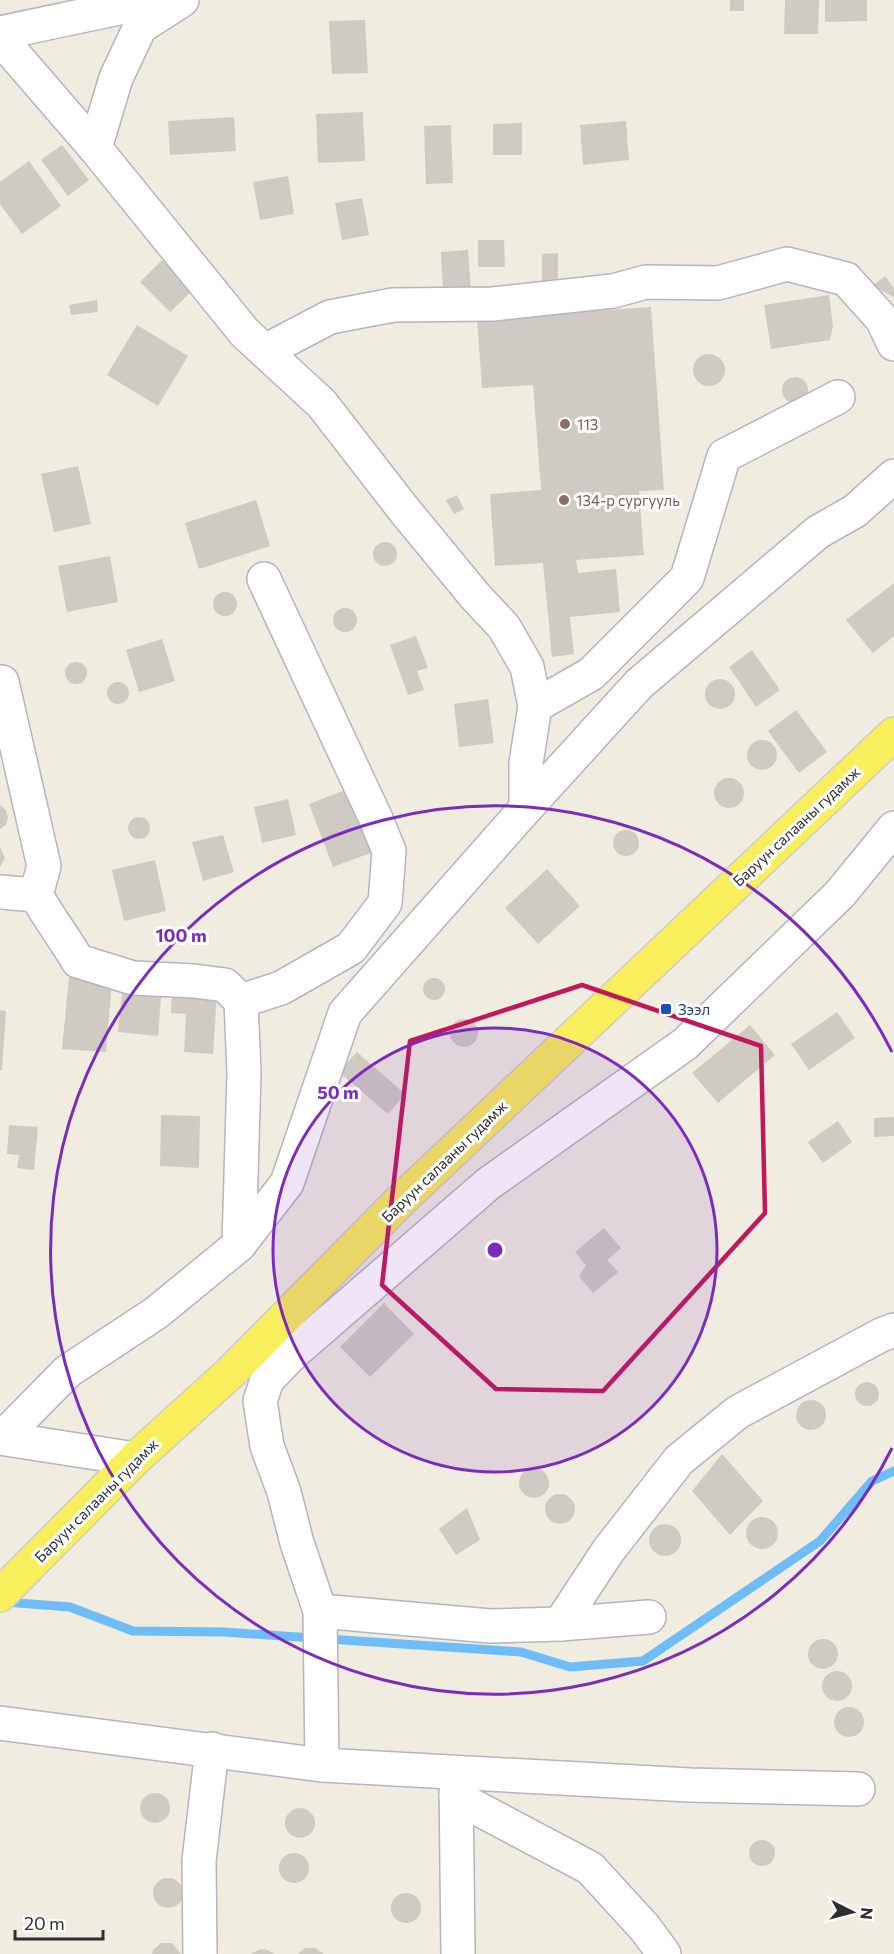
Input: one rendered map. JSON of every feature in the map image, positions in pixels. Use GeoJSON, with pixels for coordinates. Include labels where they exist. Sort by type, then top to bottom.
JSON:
{"type":"FeatureCollection","features":[{"type":"Feature","properties":{"kind":"main road","name":"Баруун салааны гудамж"},"geometry":{"type":"LineString","coordinates":[[8,1586],[135,1459],[231,1372],[399,1202],[894,734]]}},
{"type":"Feature","properties":{"kind":"street"},"geometry":{"type":"LineString","coordinates":[[0,33],[157,0]]}},
{"type":"Feature","properties":{"kind":"street"},"geometry":{"type":"LineString","coordinates":[[95,148],[116,78],[140,27],[182,0]]}},
{"type":"Feature","properties":{"kind":"street"},"geometry":{"type":"LineString","coordinates":[[0,38],[95,148],[245,333],[322,404],[405,511],[475,596],[504,627],[528,667],[535,706],[526,763],[526,808]]}},
{"type":"Feature","properties":{"kind":"street"},"geometry":{"type":"LineString","coordinates":[[265,351],[330,317],[393,305],[493,304],[613,291],[646,282],[718,283],[787,264],[846,279],[882,319],[894,344]]}},
{"type":"Feature","properties":{"kind":"street"},"geometry":{"type":"LineString","coordinates":[[535,706],[591,674],[687,578],[724,456],[838,397]]}},
{"type":"Feature","properties":{"kind":"street"},"geometry":{"type":"LineString","coordinates":[[1,1438],[68,1371],[156,1313],[239,1245],[287,1183],[345,1012],[639,684],[818,532],[855,511],[894,476]]}},
{"type":"Feature","properties":{"kind":"street"},"geometry":{"type":"LineString","coordinates":[[241,1001],[281,987],[351,948],[385,903],[388,851],[376,819],[264,579]]}},
{"type":"Feature","properties":{"kind":"street"},"geometry":{"type":"LineString","coordinates":[[2,682],[45,866],[36,896],[78,961],[133,978],[225,985],[241,1001],[244,1073],[239,1245]]}},
{"type":"Feature","properties":{"kind":"street"},"geometry":{"type":"LineString","coordinates":[[322,1765],[320,1611],[297,1543],[284,1492],[267,1446],[260,1401],[267,1380],[292,1354],[488,1184],[685,1044],[840,894],[894,828]]}},
{"type":"Feature","properties":{"kind":"street"},"geometry":{"type":"LineString","coordinates":[[0,892],[36,896]]}},
{"type":"Feature","properties":{"kind":"street"},"geometry":{"type":"LineString","coordinates":[[560,1624],[608,1551],[680,1460],[738,1412],[894,1330]]}},
{"type":"Feature","properties":{"kind":"street"},"geometry":{"type":"LineString","coordinates":[[1,1438],[135,1459]]}},
{"type":"Feature","properties":{"kind":"street"},"geometry":{"type":"LineString","coordinates":[[320,1611],[490,1626],[560,1624],[649,1617]]}},
{"type":"Feature","properties":{"kind":"street"},"geometry":{"type":"LineString","coordinates":[[0,1723],[212,1749],[456,1784],[690,1785],[858,1789]]}},
{"type":"Feature","properties":{"kind":"street"},"geometry":{"type":"LineString","coordinates":[[200,1954],[199,1861],[212,1749]]}},
{"type":"Feature","properties":{"kind":"street"},"geometry":{"type":"LineString","coordinates":[[456,1784],[458,1954]]}},
{"type":"Feature","properties":{"kind":"street"},"geometry":{"type":"LineString","coordinates":[[456,1784],[590,1869],[645,1928],[664,1954]]}},
{"type":"Feature","properties":{"kind":"highlighted area"},"geometry":{"type":"Polygon","coordinates":[[[582,985],[761,1046],[765,1213],[603,1391],[496,1389],[382,1285],[410,1041],[582,985]]]}},
{"type":"Feature","properties":{"kind":"building"},"geometry":{"type":"Polygon","coordinates":[[[730,0],[744,0],[744,11],[730,11],[730,0]]]}},
{"type":"Feature","properties":{"kind":"building"},"geometry":{"type":"Polygon","coordinates":[[[785,0],[819,0],[818,34],[784,34],[785,0]]]}},
{"type":"Feature","properties":{"kind":"building"},"geometry":{"type":"Polygon","coordinates":[[[825,0],[867,0],[867,21],[825,22],[825,0]]]}},
{"type":"Feature","properties":{"kind":"building"},"geometry":{"type":"Polygon","coordinates":[[[365,20],[368,73],[332,74],[329,21],[365,20]]]}},
{"type":"Feature","properties":{"kind":"building"},"geometry":{"type":"Polygon","coordinates":[[[363,112],[365,161],[318,163],[316,114],[363,112]]]}},
{"type":"Feature","properties":{"kind":"building"},"geometry":{"type":"Polygon","coordinates":[[[234,117],[236,151],[170,155],[168,121],[234,117]]]}},
{"type":"Feature","properties":{"kind":"building"},"geometry":{"type":"Polygon","coordinates":[[[626,121],[629,160],[583,165],[580,125],[626,121]]]}},
{"type":"Feature","properties":{"kind":"building"},"geometry":{"type":"Polygon","coordinates":[[[522,123],[522,155],[493,155],[493,124],[522,123]]]}},
{"type":"Feature","properties":{"kind":"building"},"geometry":{"type":"Polygon","coordinates":[[[451,125],[453,183],[426,184],[424,126],[451,125]]]}},
{"type":"Feature","properties":{"kind":"building"},"geometry":{"type":"Polygon","coordinates":[[[62,145],[89,180],[68,196],[41,160],[62,145]]]}},
{"type":"Feature","properties":{"kind":"building"},"geometry":{"type":"Polygon","coordinates":[[[29,161],[61,206],[22,234],[0,204],[0,182],[29,161]]]}},
{"type":"Feature","properties":{"kind":"building"},"geometry":{"type":"Polygon","coordinates":[[[288,176],[294,214],[260,220],[253,182],[288,176]]]}},
{"type":"Feature","properties":{"kind":"building"},"geometry":{"type":"Polygon","coordinates":[[[362,198],[369,235],[342,240],[335,203],[362,198]]]}},
{"type":"Feature","properties":{"kind":"building"},"geometry":{"type":"Polygon","coordinates":[[[478,240],[504,240],[505,267],[478,267],[478,240]]]}},
{"type":"Feature","properties":{"kind":"building"},"geometry":{"type":"Polygon","coordinates":[[[468,250],[471,290],[443,292],[441,252],[468,250]]]}},
{"type":"Feature","properties":{"kind":"building"},"geometry":{"type":"Polygon","coordinates":[[[558,253],[558,281],[542,281],[542,254],[558,253]]]}},
{"type":"Feature","properties":{"kind":"building"},"geometry":{"type":"Polygon","coordinates":[[[162,260],[192,291],[170,312],[140,282],[162,260]]]}},
{"type":"Feature","properties":{"kind":"building"},"geometry":{"type":"Polygon","coordinates":[[[885,276],[894,288],[894,297],[872,286],[885,276]]]}},
{"type":"Feature","properties":{"kind":"building"},"geometry":{"type":"Polygon","coordinates":[[[829,295],[833,326],[830,340],[771,349],[764,305],[829,295]]]}},
{"type":"Feature","properties":{"kind":"building"},"geometry":{"type":"Polygon","coordinates":[[[97,300],[98,312],[71,315],[69,305],[97,300]]]}},
{"type":"Feature","properties":{"kind":"building"},"geometry":{"type":"Polygon","coordinates":[[[651,307],[664,490],[639,491],[644,555],[576,560],[578,573],[616,569],[620,612],[570,617],[574,654],[552,657],[543,563],[495,566],[490,494],[541,490],[533,385],[482,388],[477,319],[651,307]]]}},
{"type":"Feature","properties":{"kind":"building"},"geometry":{"type":"Polygon","coordinates":[[[137,325],[188,356],[158,406],[107,375],[137,325]]]}},
{"type":"Feature","properties":{"kind":"building"},"geometry":{"type":"Polygon","coordinates":[[[709,354],[721,358],[725,370],[721,382],[709,386],[697,382],[693,370],[697,358],[709,354]]]}},
{"type":"Feature","properties":{"kind":"building"},"geometry":{"type":"Polygon","coordinates":[[[795,377],[804,381],[808,390],[804,399],[795,403],[786,399],[782,390],[786,381],[795,377]]]}},
{"type":"Feature","properties":{"kind":"building"},"geometry":{"type":"Polygon","coordinates":[[[78,466],[91,524],[54,532],[41,474],[78,466]]]}},
{"type":"Feature","properties":{"kind":"building"},"geometry":{"type":"Polygon","coordinates":[[[457,495],[464,509],[454,514],[446,500],[457,495]]]}},
{"type":"Feature","properties":{"kind":"building"},"geometry":{"type":"Polygon","coordinates":[[[256,500],[270,546],[199,569],[185,523],[256,500]]]}},
{"type":"Feature","properties":{"kind":"building"},"geometry":{"type":"Polygon","coordinates":[[[385,542],[390,543],[396,549],[396,559],[390,565],[385,566],[380,565],[374,559],[373,554],[374,549],[380,543],[385,542]]]}},
{"type":"Feature","properties":{"kind":"building"},"geometry":{"type":"Polygon","coordinates":[[[110,556],[118,602],[67,612],[58,566],[110,556]]]}},
{"type":"Feature","properties":{"kind":"building"},"geometry":{"type":"Polygon","coordinates":[[[894,583],[894,636],[873,653],[846,620],[894,583]]]}},
{"type":"Feature","properties":{"kind":"building"},"geometry":{"type":"Polygon","coordinates":[[[225,592],[234,595],[237,604],[234,613],[225,616],[216,613],[213,604],[216,595],[225,592]]]}},
{"type":"Feature","properties":{"kind":"building"},"geometry":{"type":"Polygon","coordinates":[[[345,608],[350,609],[356,615],[356,625],[350,631],[345,632],[340,631],[334,625],[333,620],[334,615],[340,609],[345,608]]]}},
{"type":"Feature","properties":{"kind":"building"},"geometry":{"type":"Polygon","coordinates":[[[416,636],[428,668],[417,671],[424,690],[408,695],[390,645],[416,636]]]}},
{"type":"Feature","properties":{"kind":"building"},"geometry":{"type":"Polygon","coordinates":[[[162,639],[175,681],[139,692],[126,650],[162,639]]]}},
{"type":"Feature","properties":{"kind":"building"},"geometry":{"type":"Polygon","coordinates":[[[752,650],[780,690],[756,707],[729,667],[752,650]]]}},
{"type":"Feature","properties":{"kind":"building"},"geometry":{"type":"Polygon","coordinates":[[[76,662],[84,665],[87,673],[84,681],[76,684],[68,681],[65,673],[68,665],[76,662]]]}},
{"type":"Feature","properties":{"kind":"building"},"geometry":{"type":"Polygon","coordinates":[[[720,679],[731,683],[735,694],[731,705],[720,709],[709,705],[705,694],[709,683],[720,679]]]}},
{"type":"Feature","properties":{"kind":"building"},"geometry":{"type":"Polygon","coordinates":[[[118,682],[126,685],[129,693],[126,701],[118,704],[110,701],[107,693],[110,685],[118,682]]]}},
{"type":"Feature","properties":{"kind":"building"},"geometry":{"type":"Polygon","coordinates":[[[488,699],[494,743],[459,747],[454,704],[488,699]]]}},
{"type":"Feature","properties":{"kind":"building"},"geometry":{"type":"Polygon","coordinates":[[[796,710],[827,752],[799,773],[768,731],[796,710]]]}},
{"type":"Feature","properties":{"kind":"building"},"geometry":{"type":"Polygon","coordinates":[[[762,740],[773,744],[777,755],[773,766],[762,770],[751,766],[747,755],[751,744],[762,740]]]}},
{"type":"Feature","properties":{"kind":"building"},"geometry":{"type":"Polygon","coordinates":[[[729,778],[740,782],[744,793],[740,804],[729,808],[718,804],[714,793],[718,782],[729,778]]]}},
{"type":"Feature","properties":{"kind":"building"},"geometry":{"type":"Polygon","coordinates":[[[348,789],[373,852],[333,867],[309,804],[348,789]]]}},
{"type":"Feature","properties":{"kind":"building"},"geometry":{"type":"Polygon","coordinates":[[[288,799],[296,835],[262,843],[254,807],[288,799]]]}},
{"type":"Feature","properties":{"kind":"building"},"geometry":{"type":"Polygon","coordinates":[[[0,805],[6,810],[8,817],[6,825],[0,829],[0,805]]]}},
{"type":"Feature","properties":{"kind":"building"},"geometry":{"type":"Polygon","coordinates":[[[139,817],[147,820],[150,828],[147,836],[139,839],[131,836],[128,828],[131,820],[139,817]]]}},
{"type":"Feature","properties":{"kind":"building"},"geometry":{"type":"Polygon","coordinates":[[[626,830],[635,834],[639,843],[635,852],[626,856],[617,852],[613,843],[617,834],[626,830]]]}},
{"type":"Feature","properties":{"kind":"building"},"geometry":{"type":"Polygon","coordinates":[[[223,835],[234,872],[203,881],[192,842],[223,835]]]}},
{"type":"Feature","properties":{"kind":"building"},"geometry":{"type":"Polygon","coordinates":[[[0,847],[5,858],[0,867],[0,847]]]}},
{"type":"Feature","properties":{"kind":"building"},"geometry":{"type":"Polygon","coordinates":[[[155,860],[166,911],[124,921],[112,870],[155,860]]]}},
{"type":"Feature","properties":{"kind":"building"},"geometry":{"type":"Polygon","coordinates":[[[547,869],[580,906],[538,944],[505,908],[547,869]]]}},
{"type":"Feature","properties":{"kind":"building"},"geometry":{"type":"Polygon","coordinates":[[[69,977],[112,980],[106,1052],[62,1049],[69,977]]]}},
{"type":"Feature","properties":{"kind":"building"},"geometry":{"type":"Polygon","coordinates":[[[434,978],[442,981],[445,989],[442,997],[434,1000],[426,997],[423,989],[426,981],[434,978]]]}},
{"type":"Feature","properties":{"kind":"building"},"geometry":{"type":"Polygon","coordinates":[[[172,990],[217,993],[213,1054],[184,1052],[186,1014],[171,1013],[172,990]]]}},
{"type":"Feature","properties":{"kind":"building"},"geometry":{"type":"Polygon","coordinates":[[[122,993],[161,997],[158,1036],[118,1032],[122,993]]]}},
{"type":"Feature","properties":{"kind":"building"},"geometry":{"type":"Polygon","coordinates":[[[0,1010],[6,1011],[2,1070],[0,1070],[0,1010]]]}},
{"type":"Feature","properties":{"kind":"building"},"geometry":{"type":"Polygon","coordinates":[[[837,1012],[855,1038],[809,1070],[791,1044],[837,1012]]]}},
{"type":"Feature","properties":{"kind":"building"},"geometry":{"type":"Polygon","coordinates":[[[464,1019],[474,1023],[478,1033],[474,1043],[464,1047],[454,1043],[450,1033],[454,1023],[464,1019]]]}},
{"type":"Feature","properties":{"kind":"building"},"geometry":{"type":"Polygon","coordinates":[[[750,1025],[775,1055],[718,1103],[692,1073],[750,1025]]]}},
{"type":"Feature","properties":{"kind":"building"},"geometry":{"type":"Polygon","coordinates":[[[357,1052],[405,1094],[388,1114],[339,1072],[357,1052]]]}},
{"type":"Feature","properties":{"kind":"building"},"geometry":{"type":"Polygon","coordinates":[[[161,1115],[200,1116],[199,1168],[160,1166],[161,1115]]]}},
{"type":"Feature","properties":{"kind":"building"},"geometry":{"type":"Polygon","coordinates":[[[894,1117],[894,1136],[874,1137],[874,1118],[894,1117]]]}},
{"type":"Feature","properties":{"kind":"building"},"geometry":{"type":"Polygon","coordinates":[[[838,1121],[852,1142],[823,1163],[808,1142],[838,1121]]]}},
{"type":"Feature","properties":{"kind":"building"},"geometry":{"type":"Polygon","coordinates":[[[9,1125],[38,1127],[34,1170],[17,1168],[19,1155],[7,1154],[9,1125]]]}},
{"type":"Feature","properties":{"kind":"building"},"geometry":{"type":"Polygon","coordinates":[[[604,1228],[621,1248],[607,1260],[618,1272],[593,1293],[579,1276],[586,1265],[575,1252],[604,1228]]]}},
{"type":"Feature","properties":{"kind":"building"},"geometry":{"type":"Polygon","coordinates":[[[384,1303],[414,1334],[370,1377],[340,1347],[384,1303]]]}},
{"type":"Feature","properties":{"kind":"building"},"geometry":{"type":"Polygon","coordinates":[[[867,1382],[875,1386],[879,1394],[875,1402],[867,1406],[859,1402],[855,1394],[859,1386],[867,1382]]]}},
{"type":"Feature","properties":{"kind":"building"},"geometry":{"type":"Polygon","coordinates":[[[811,1400],[822,1404],[826,1415],[822,1426],[811,1430],[800,1426],[796,1415],[800,1404],[811,1400]]]}},
{"type":"Feature","properties":{"kind":"building"},"geometry":{"type":"Polygon","coordinates":[[[722,1454],[763,1501],[730,1535],[692,1491],[722,1454]]]}},
{"type":"Feature","properties":{"kind":"building"},"geometry":{"type":"Polygon","coordinates":[[[534,1468],[545,1472],[549,1483],[545,1494],[534,1498],[523,1494],[519,1483],[523,1472],[534,1468]]]}},
{"type":"Feature","properties":{"kind":"building"},"geometry":{"type":"Polygon","coordinates":[[[560,1494],[571,1498],[575,1509],[571,1520],[560,1524],[549,1520],[545,1509],[549,1498],[560,1494]]]}},
{"type":"Feature","properties":{"kind":"building"},"geometry":{"type":"Polygon","coordinates":[[[467,1508],[480,1540],[456,1555],[439,1529],[467,1508]]]}},
{"type":"Feature","properties":{"kind":"building"},"geometry":{"type":"Polygon","coordinates":[[[762,1517],[774,1521],[778,1533],[774,1545],[762,1549],[750,1545],[746,1533],[750,1521],[762,1517]]]}},
{"type":"Feature","properties":{"kind":"building"},"geometry":{"type":"Polygon","coordinates":[[[665,1524],[676,1529],[681,1540],[676,1551],[665,1556],[654,1551],[649,1540],[654,1529],[665,1524]]]}},
{"type":"Feature","properties":{"kind":"building"},"geometry":{"type":"Polygon","coordinates":[[[823,1639],[834,1643],[838,1654],[834,1665],[823,1669],[812,1665],[808,1654],[812,1643],[823,1639]]]}},
{"type":"Feature","properties":{"kind":"building"},"geometry":{"type":"Polygon","coordinates":[[[837,1671],[848,1675],[852,1686],[848,1697],[837,1701],[826,1697],[822,1686],[826,1675],[837,1671]]]}},
{"type":"Feature","properties":{"kind":"building"},"geometry":{"type":"Polygon","coordinates":[[[849,1707],[860,1711],[864,1722],[860,1733],[849,1737],[838,1733],[834,1722],[838,1711],[849,1707]]]}},
{"type":"Feature","properties":{"kind":"building"},"geometry":{"type":"Polygon","coordinates":[[[155,1793],[166,1797],[170,1808],[166,1819],[155,1823],[144,1819],[140,1808],[144,1797],[155,1793]]]}},
{"type":"Feature","properties":{"kind":"building"},"geometry":{"type":"Polygon","coordinates":[[[300,1808],[311,1812],[315,1823],[311,1834],[300,1838],[289,1834],[285,1823],[289,1812],[300,1808]]]}},
{"type":"Feature","properties":{"kind":"building"},"geometry":{"type":"Polygon","coordinates":[[[762,1840],[771,1844],[775,1853],[771,1862],[762,1866],[753,1862],[749,1853],[753,1844],[762,1840]]]}},
{"type":"Feature","properties":{"kind":"building"},"geometry":{"type":"Polygon","coordinates":[[[294,1853],[305,1857],[309,1868],[305,1879],[294,1883],[283,1879],[279,1868],[283,1857],[294,1853]]]}},
{"type":"Feature","properties":{"kind":"building"},"geometry":{"type":"Polygon","coordinates":[[[168,1878],[179,1882],[183,1893],[179,1904],[168,1908],[157,1904],[153,1893],[157,1882],[168,1878]]]}},
{"type":"Feature","properties":{"kind":"building"},"geometry":{"type":"Polygon","coordinates":[[[406,1893],[417,1897],[421,1908],[417,1919],[406,1923],[395,1919],[391,1908],[395,1897],[406,1893]]]}},
{"type":"Feature","properties":{"kind":"building"},"geometry":{"type":"Polygon","coordinates":[[[161,1943],[172,1943],[181,1954],[152,1954],[161,1943]]]}},
{"type":"Feature","properties":{"kind":"building"},"geometry":{"type":"Polygon","coordinates":[[[305,1948],[315,1948],[324,1954],[298,1954],[305,1948]]]}},
{"type":"Feature","properties":{"kind":"building"},"geometry":{"type":"Polygon","coordinates":[[[261,1949],[267,1950],[275,1954],[250,1954],[261,1949]]]}},
{"type":"Feature","properties":{"kind":"waterway"},"geometry":{"type":"LineString","coordinates":[[5,1602],[70,1607],[133,1631],[223,1632],[521,1652],[570,1667],[643,1661],[820,1541],[872,1481],[894,1471]]}},
{"type":"Feature","properties":{"kind":"place","name":"113"},"geometry":{"type":"Point","coordinates":[565,424]}},
{"type":"Feature","properties":{"kind":"place","name":"134-р сургууль"},"geometry":{"type":"Point","coordinates":[564,500]}},
{"type":"Feature","properties":{"kind":"place","name":"Зээл"},"geometry":{"type":"Point","coordinates":[666,1009]}}]}
